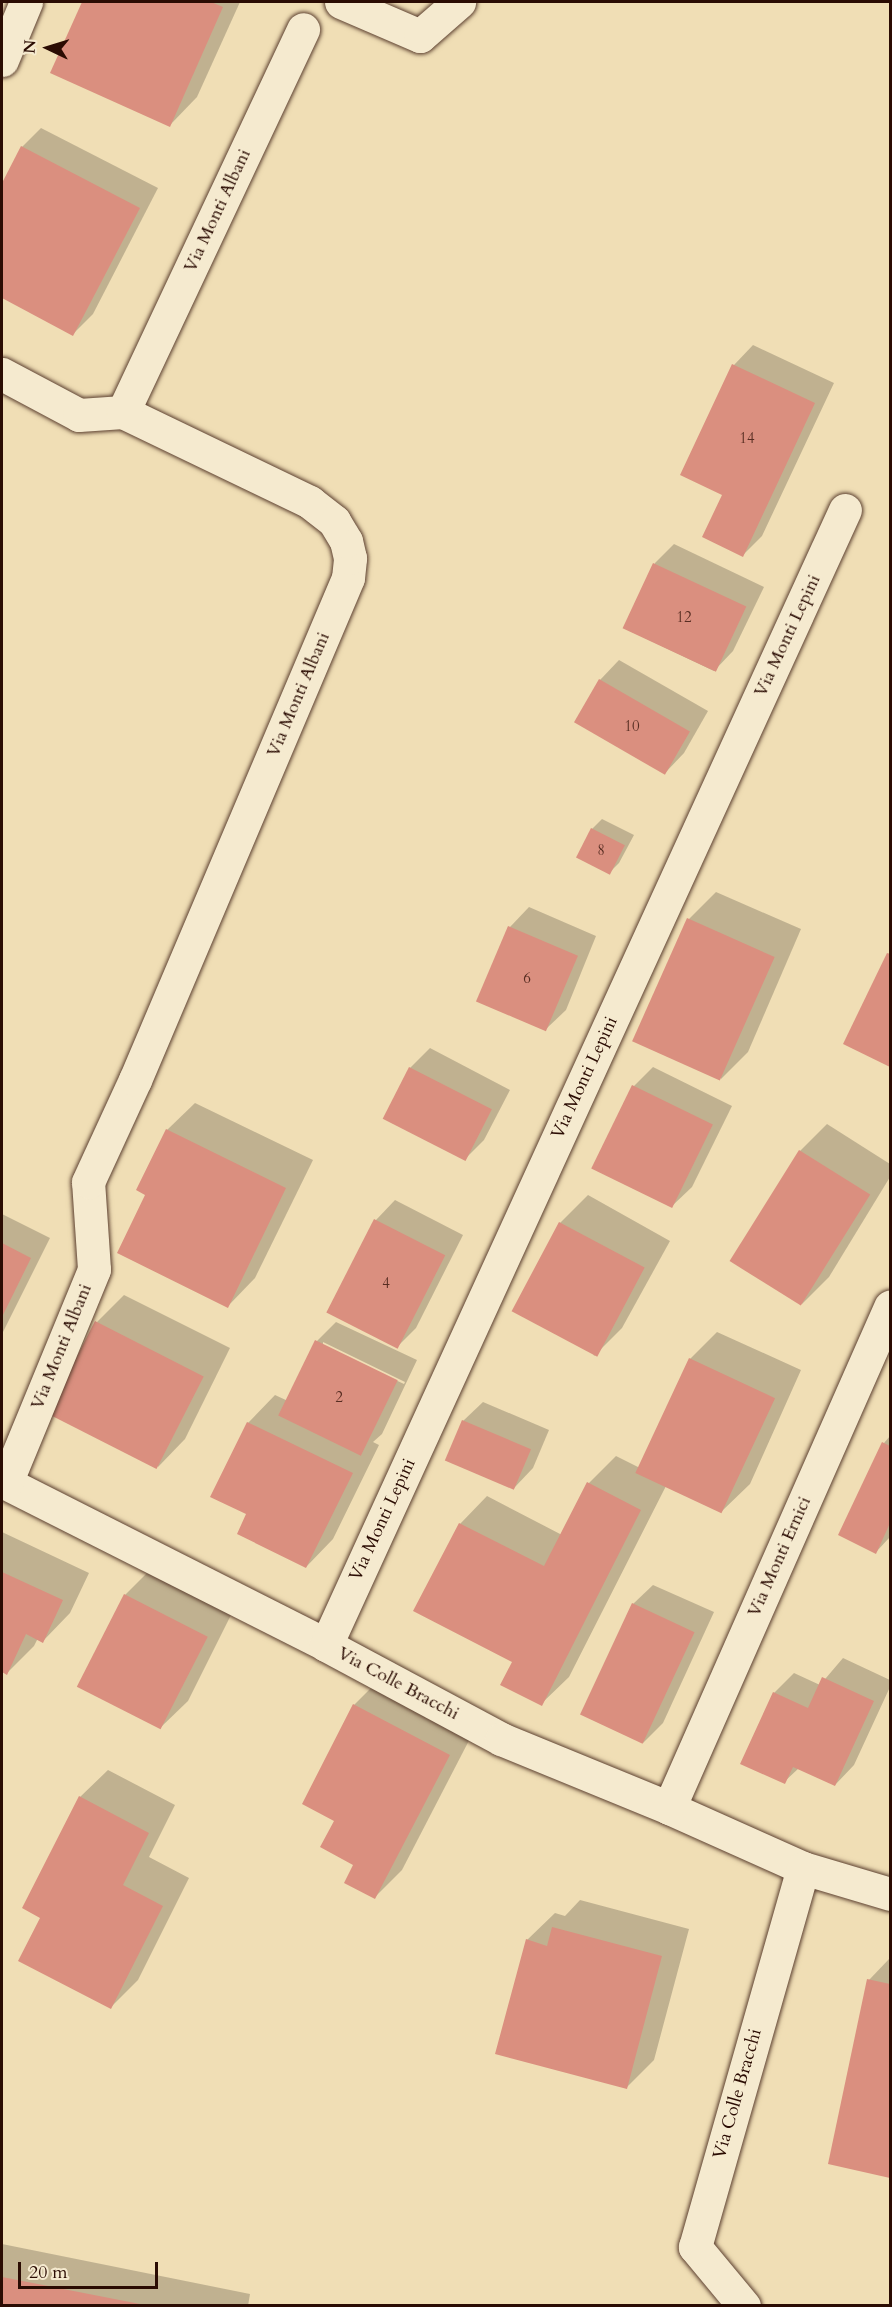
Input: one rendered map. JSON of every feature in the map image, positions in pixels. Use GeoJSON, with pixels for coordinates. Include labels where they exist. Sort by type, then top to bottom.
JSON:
{"type":"FeatureCollection","features":[{"type":"Feature","properties":{"kind":"street"},"geometry":{"type":"LineString","coordinates":[[2,60],[26,2]]}},
{"type":"Feature","properties":{"kind":"street"},"geometry":{"type":"LineString","coordinates":[[341,2],[420,36],[459,2]]}},
{"type":"Feature","properties":{"kind":"street","name":"Via Monti Albani"},"geometry":{"type":"LineString","coordinates":[[4,1482],[93,1269],[88,1182],[135,1080],[348,578],[350,558],[346,541],[334,521],[310,502],[123,412],[303,29]]}},
{"type":"Feature","properties":{"kind":"street"},"geometry":{"type":"LineString","coordinates":[[2,374],[80,415],[123,412]]}},
{"type":"Feature","properties":{"kind":"street","name":"Via Monti Lepini"},"geometry":{"type":"LineString","coordinates":[[326,1645],[845,510]]}},
{"type":"Feature","properties":{"kind":"street","name":"Via Monti Ernici"},"geometry":{"type":"LineString","coordinates":[[669,1808],[891,1306]]}},
{"type":"Feature","properties":{"kind":"street","name":"Via Colle Bracchi"},"geometry":{"type":"LineString","coordinates":[[4,1482],[326,1645],[501,1739],[669,1808],[803,1868],[891,1894]]}},
{"type":"Feature","properties":{"kind":"street","name":"Via Colle Bracchi"},"geometry":{"type":"LineString","coordinates":[[744,2306],[695,2247],[803,1868]]}},
{"type":"Feature","properties":{"kind":"building"},"geometry":{"type":"Polygon","coordinates":[[[82,2],[211,2],[223,7],[170,127],[50,73],[82,2]]]}},
{"type":"Feature","properties":{"kind":"building"},"geometry":{"type":"Polygon","coordinates":[[[21,146],[140,208],[73,336],[2,298],[2,183],[21,146]]]}},
{"type":"Feature","properties":{"kind":"building"},"geometry":{"type":"Polygon","coordinates":[[[732,364],[815,403],[743,557],[702,537],[722,495],[680,475],[732,364]]]}},
{"type":"Feature","properties":{"kind":"building"},"geometry":{"type":"Polygon","coordinates":[[[653,563],[746,607],[716,672],[623,628],[653,563]]]}},
{"type":"Feature","properties":{"kind":"building"},"geometry":{"type":"Polygon","coordinates":[[[599,679],[690,732],[665,775],[574,722],[599,679]]]}},
{"type":"Feature","properties":{"kind":"building"},"geometry":{"type":"Polygon","coordinates":[[[591,828],[625,845],[610,875],[576,857],[591,828]]]}},
{"type":"Feature","properties":{"kind":"building"},"geometry":{"type":"Polygon","coordinates":[[[687,918],[775,957],[720,1080],[632,1041],[687,918]]]}},
{"type":"Feature","properties":{"kind":"building"},"geometry":{"type":"Polygon","coordinates":[[[508,926],[578,956],[546,1031],[476,1001],[508,926]]]}},
{"type":"Feature","properties":{"kind":"building"},"geometry":{"type":"Polygon","coordinates":[[[887,953],[890,954],[890,1067],[843,1044],[887,953]]]}},
{"type":"Feature","properties":{"kind":"building"},"geometry":{"type":"Polygon","coordinates":[[[409,1067],[492,1109],[466,1161],[383,1119],[409,1067]]]}},
{"type":"Feature","properties":{"kind":"building"},"geometry":{"type":"Polygon","coordinates":[[[632,1085],[713,1124],[672,1208],[591,1169],[632,1085]]]}},
{"type":"Feature","properties":{"kind":"building"},"geometry":{"type":"Polygon","coordinates":[[[166,1129],[286,1188],[228,1308],[117,1253],[145,1195],[136,1190],[166,1129]]]}},
{"type":"Feature","properties":{"kind":"building"},"geometry":{"type":"Polygon","coordinates":[[[799,1150],[870,1195],[801,1306],[730,1261],[799,1150]]]}},
{"type":"Feature","properties":{"kind":"building"},"geometry":{"type":"Polygon","coordinates":[[[374,1219],[445,1255],[398,1349],[326,1313],[374,1219]]]}},
{"type":"Feature","properties":{"kind":"building"},"geometry":{"type":"Polygon","coordinates":[[[559,1222],[645,1268],[597,1357],[512,1311],[559,1222]]]}},
{"type":"Feature","properties":{"kind":"building"},"geometry":{"type":"Polygon","coordinates":[[[2,1243],[31,1258],[2,1317],[2,1243]]]}},
{"type":"Feature","properties":{"kind":"building"},"geometry":{"type":"Polygon","coordinates":[[[95,1321],[204,1376],[156,1469],[48,1414],[95,1321]]]}},
{"type":"Feature","properties":{"kind":"building"},"geometry":{"type":"Polygon","coordinates":[[[315,1340],[398,1380],[361,1456],[278,1415],[315,1340]]]}},
{"type":"Feature","properties":{"kind":"building"},"geometry":{"type":"Polygon","coordinates":[[[689,1358],[775,1398],[721,1513],[635,1473],[689,1358]]]}},
{"type":"Feature","properties":{"kind":"building"},"geometry":{"type":"Polygon","coordinates":[[[462,1420],[531,1449],[514,1490],[445,1461],[462,1420]]]}},
{"type":"Feature","properties":{"kind":"building"},"geometry":{"type":"Polygon","coordinates":[[[247,1422],[353,1473],[306,1568],[237,1534],[246,1514],[210,1497],[247,1422]]]}},
{"type":"Feature","properties":{"kind":"building"},"geometry":{"type":"Polygon","coordinates":[[[882,1442],[890,1446],[890,1523],[876,1554],[838,1535],[882,1442]]]}},
{"type":"Feature","properties":{"kind":"building"},"geometry":{"type":"Polygon","coordinates":[[[587,1482],[641,1510],[542,1706],[500,1685],[512,1662],[413,1611],[459,1523],[544,1566],[587,1482]]]}},
{"type":"Feature","properties":{"kind":"building"},"geometry":{"type":"Polygon","coordinates":[[[2,1572],[63,1600],[43,1643],[26,1634],[7,1675],[2,1672],[2,1572]]]}},
{"type":"Feature","properties":{"kind":"building"},"geometry":{"type":"Polygon","coordinates":[[[124,1594],[208,1637],[161,1729],[77,1687],[124,1594]]]}},
{"type":"Feature","properties":{"kind":"building"},"geometry":{"type":"Polygon","coordinates":[[[632,1603],[695,1632],[643,1744],[580,1714],[632,1603]]]}},
{"type":"Feature","properties":{"kind":"building"},"geometry":{"type":"Polygon","coordinates":[[[822,1677],[874,1701],[835,1786],[793,1767],[785,1784],[740,1764],[773,1692],[808,1708],[822,1677]]]}},
{"type":"Feature","properties":{"kind":"building"},"geometry":{"type":"Polygon","coordinates":[[[353,1704],[450,1755],[375,1899],[344,1883],[353,1865],[320,1847],[334,1821],[302,1804],[353,1704]]]}},
{"type":"Feature","properties":{"kind":"building"},"geometry":{"type":"Polygon","coordinates":[[[79,1796],[149,1833],[123,1885],[163,1906],[111,2009],[18,1961],[40,1918],[22,1908],[79,1796]]]}},
{"type":"Feature","properties":{"kind":"building"},"geometry":{"type":"Polygon","coordinates":[[[552,1927],[662,1956],[627,2089],[495,2054],[526,1939],[547,1946],[552,1927]]]}},
{"type":"Feature","properties":{"kind":"building"},"geometry":{"type":"Polygon","coordinates":[[[867,1979],[890,1984],[890,2178],[828,2164],[867,1979]]]}},
{"type":"Feature","properties":{"kind":"building"},"geometry":{"type":"Polygon","coordinates":[[[2,2277],[140,2304],[140,2306],[2,2306],[2,2277]]]}}]}
